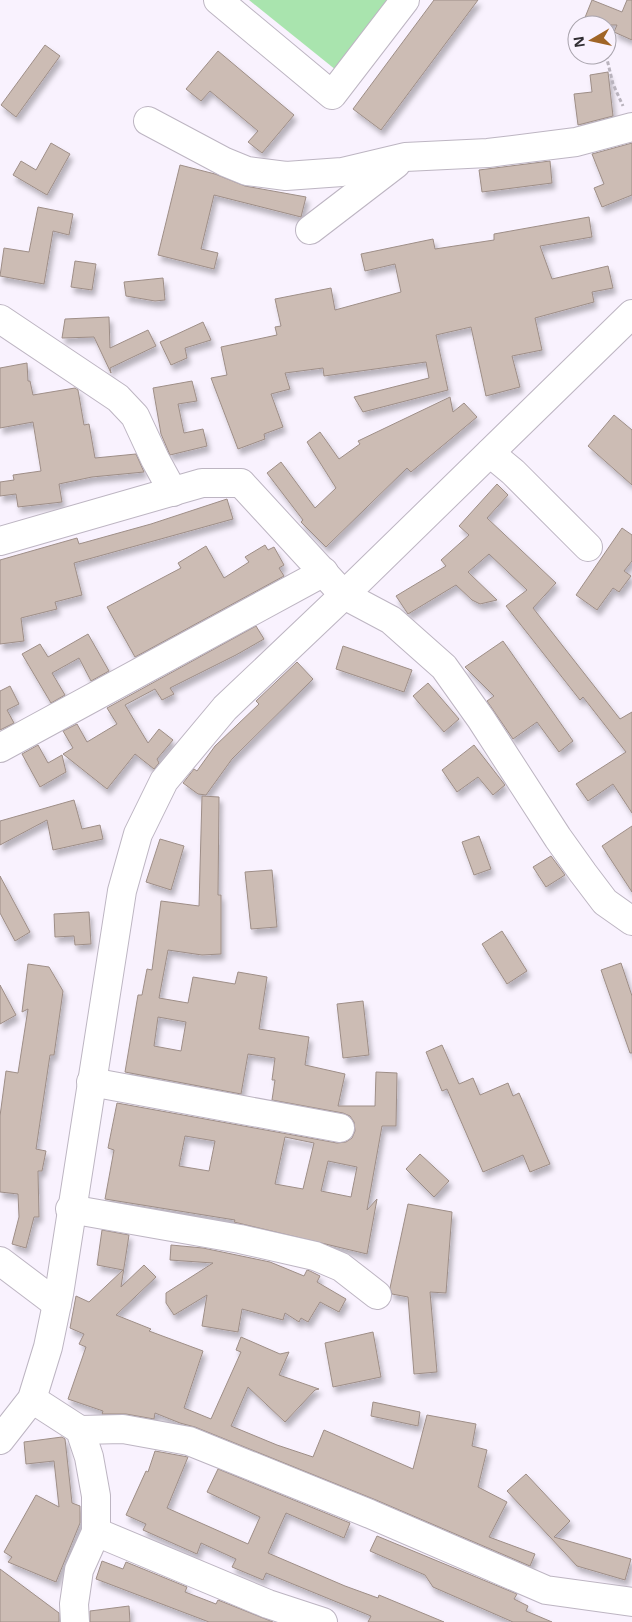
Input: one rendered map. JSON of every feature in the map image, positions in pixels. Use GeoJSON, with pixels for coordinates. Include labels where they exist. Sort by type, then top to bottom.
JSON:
{"type":"FeatureCollection","features":[{"type":"Feature","properties":{"kind":"street"},"geometry":{"type":"LineString","coordinates":[[218,0],[332,95],[405,0]]}},
{"type":"Feature","properties":{"kind":"street"},"geometry":{"type":"LineString","coordinates":[[148,121],[225,162],[247,171],[286,176],[342,172],[405,157],[488,153],[576,142],[628,117]]}},
{"type":"Feature","properties":{"kind":"street"},"geometry":{"type":"LineString","coordinates":[[310,230],[405,157]]}},
{"type":"Feature","properties":{"kind":"street"},"geometry":{"type":"LineString","coordinates":[[0,1440],[32,1399],[48,1347],[57,1304],[70,1209],[122,892],[138,834],[164,781],[225,708],[344,595],[632,314]]}},
{"type":"Feature","properties":{"kind":"street"},"geometry":{"type":"LineString","coordinates":[[0,318],[118,398],[135,416],[154,459],[173,492]]}},
{"type":"Feature","properties":{"kind":"street"},"geometry":{"type":"LineString","coordinates":[[490,453],[513,472],[588,547]]}},
{"type":"Feature","properties":{"kind":"street"},"geometry":{"type":"LineString","coordinates":[[0,541],[202,483],[241,483],[344,595],[391,620],[444,667],[486,726],[558,838],[605,902],[632,921]]}},
{"type":"Feature","properties":{"kind":"street"},"geometry":{"type":"LineString","coordinates":[[0,748],[324,572]]}},
{"type":"Feature","properties":{"kind":"street"},"geometry":{"type":"LineString","coordinates":[[91,1082],[340,1128]]}},
{"type":"Feature","properties":{"kind":"street"},"geometry":{"type":"LineString","coordinates":[[70,1209],[240,1239],[315,1256],[342,1267],[377,1295]]}},
{"type":"Feature","properties":{"kind":"street"},"geometry":{"type":"LineString","coordinates":[[0,1261],[57,1304]]}},
{"type":"Feature","properties":{"kind":"street"},"geometry":{"type":"LineString","coordinates":[[32,1399],[80,1430],[123,1429],[189,1441],[370,1514],[546,1590],[632,1602]]}},
{"type":"Feature","properties":{"kind":"street"},"geometry":{"type":"LineString","coordinates":[[75,1622],[74,1604],[79,1570],[96,1532],[96,1496],[89,1457],[80,1430]]}},
{"type":"Feature","properties":{"kind":"street"},"geometry":{"type":"LineString","coordinates":[[96,1532],[268,1604],[323,1622]]}},
{"type":"Feature","properties":{"kind":"path"},"geometry":{"type":"LineString","coordinates":[[608,65],[613,84],[628,117]]}},
{"type":"Feature","properties":{"kind":"green space"},"geometry":{"type":"Polygon","coordinates":[[[249,0],[391,0],[336,70],[249,0]]]}},
{"type":"Feature","properties":{"kind":"building"},"geometry":{"type":"Polygon","coordinates":[[[434,0],[478,0],[381,130],[353,109],[434,0]]]}},
{"type":"Feature","properties":{"kind":"building"},"geometry":{"type":"Polygon","coordinates":[[[592,0],[622,12],[627,0],[632,0],[632,40],[617,33],[617,15],[586,15],[592,0]]]}},
{"type":"Feature","properties":{"kind":"building"},"geometry":{"type":"Polygon","coordinates":[[[45,45],[60,56],[16,117],[1,105],[45,45]]]}},
{"type":"Feature","properties":{"kind":"building"},"geometry":{"type":"Polygon","coordinates":[[[218,51],[294,115],[262,153],[248,142],[258,131],[210,91],[201,101],[186,89],[218,51]]]}},
{"type":"Feature","properties":{"kind":"building"},"geometry":{"type":"Polygon","coordinates":[[[608,72],[613,116],[578,125],[574,94],[592,92],[590,75],[608,72]]]}},
{"type":"Feature","properties":{"kind":"building"},"geometry":{"type":"Polygon","coordinates":[[[51,143],[70,154],[47,195],[13,175],[21,161],[36,170],[51,143]]]}},
{"type":"Feature","properties":{"kind":"building"},"geometry":{"type":"Polygon","coordinates":[[[632,143],[632,195],[602,207],[594,188],[604,184],[592,154],[632,143]]]}},
{"type":"Feature","properties":{"kind":"building"},"geometry":{"type":"Polygon","coordinates":[[[550,161],[552,183],[482,192],[479,170],[550,161]]]}},
{"type":"Feature","properties":{"kind":"building"},"geometry":{"type":"Polygon","coordinates":[[[180,165],[215,174],[245,186],[306,197],[301,217],[214,195],[201,249],[218,253],[214,269],[158,255],[180,165]]]}},
{"type":"Feature","properties":{"kind":"building"},"geometry":{"type":"Polygon","coordinates":[[[38,207],[73,214],[69,235],[53,231],[44,284],[0,276],[4,248],[29,252],[38,207]]]}},
{"type":"Feature","properties":{"kind":"building"},"geometry":{"type":"Polygon","coordinates":[[[589,217],[592,237],[540,246],[552,279],[608,266],[613,288],[592,292],[594,302],[535,318],[542,350],[512,356],[520,387],[486,396],[471,327],[436,335],[448,390],[363,412],[354,397],[429,378],[426,362],[324,376],[323,368],[285,373],[290,389],[271,394],[283,427],[264,434],[265,439],[238,449],[211,378],[227,375],[221,347],[277,335],[275,327],[281,326],[275,299],[331,288],[335,310],[401,292],[395,264],[365,271],[361,254],[433,239],[435,249],[494,240],[494,234],[589,217]]]}},
{"type":"Feature","properties":{"kind":"building"},"geometry":{"type":"Polygon","coordinates":[[[75,261],[96,264],[92,290],[71,287],[75,261]]]}},
{"type":"Feature","properties":{"kind":"building"},"geometry":{"type":"Polygon","coordinates":[[[163,278],[165,300],[155,301],[126,296],[124,282],[163,278]]]}},
{"type":"Feature","properties":{"kind":"building"},"geometry":{"type":"Polygon","coordinates":[[[109,317],[110,348],[148,330],[156,346],[110,368],[111,373],[94,337],[62,338],[65,319],[109,317]]]}},
{"type":"Feature","properties":{"kind":"building"},"geometry":{"type":"Polygon","coordinates":[[[203,322],[211,340],[185,348],[187,358],[171,365],[160,342],[203,322]]]}},
{"type":"Feature","properties":{"kind":"building"},"geometry":{"type":"Polygon","coordinates":[[[27,363],[28,381],[30,381],[33,395],[75,388],[78,390],[84,425],[89,424],[95,458],[136,454],[144,472],[92,477],[59,484],[62,502],[18,507],[16,494],[0,496],[0,482],[14,480],[13,475],[41,471],[33,422],[0,428],[0,368],[27,363]]]}},
{"type":"Feature","properties":{"kind":"building"},"geometry":{"type":"Polygon","coordinates":[[[192,381],[197,401],[178,404],[184,433],[203,429],[207,446],[170,455],[161,434],[153,388],[192,381]]]}},
{"type":"Feature","properties":{"kind":"building"},"geometry":{"type":"Polygon","coordinates":[[[450,397],[453,412],[464,403],[477,417],[411,472],[407,468],[326,547],[301,522],[303,520],[267,473],[281,462],[315,508],[336,488],[307,442],[320,432],[339,459],[360,444],[358,441],[450,397]]]}},
{"type":"Feature","properties":{"kind":"building"},"geometry":{"type":"Polygon","coordinates":[[[614,415],[632,430],[632,485],[588,446],[614,415]]]}},
{"type":"Feature","properties":{"kind":"building"},"geometry":{"type":"Polygon","coordinates":[[[497,484],[508,495],[487,518],[556,583],[533,608],[620,719],[632,712],[632,813],[613,784],[588,801],[576,784],[626,752],[583,697],[580,700],[506,606],[527,590],[489,554],[468,572],[497,600],[480,604],[472,600],[456,585],[408,614],[396,596],[446,566],[441,560],[469,535],[459,526],[497,484]]]}},
{"type":"Feature","properties":{"kind":"building"},"geometry":{"type":"Polygon","coordinates":[[[227,499],[233,519],[74,563],[82,595],[55,602],[57,609],[21,618],[24,641],[0,644],[0,560],[77,538],[79,544],[151,524],[227,499]]]}},
{"type":"Feature","properties":{"kind":"building"},"geometry":{"type":"Polygon","coordinates":[[[622,528],[632,535],[632,561],[624,571],[631,576],[619,592],[613,588],[597,610],[576,595],[622,528]]]}},
{"type":"Feature","properties":{"kind":"building"},"geometry":{"type":"Polygon","coordinates":[[[265,545],[268,550],[274,547],[284,565],[279,568],[284,576],[135,657],[107,607],[181,568],[178,563],[206,546],[224,578],[249,562],[245,557],[265,545]]]}},
{"type":"Feature","properties":{"kind":"building"},"geometry":{"type":"Polygon","coordinates":[[[256,626],[264,639],[170,688],[174,694],[162,700],[155,689],[125,705],[148,743],[159,729],[173,740],[157,759],[159,763],[154,769],[135,754],[107,789],[63,754],[73,748],[63,731],[77,724],[87,742],[117,724],[107,708],[256,626]]]}},
{"type":"Feature","properties":{"kind":"building"},"geometry":{"type":"Polygon","coordinates":[[[88,634],[109,671],[91,681],[79,658],[52,673],[65,695],[51,703],[22,654],[40,644],[48,657],[88,634]]]}},
{"type":"Feature","properties":{"kind":"building"},"geometry":{"type":"Polygon","coordinates":[[[503,641],[573,741],[559,752],[537,722],[513,739],[487,701],[494,696],[465,667],[503,641]]]}},
{"type":"Feature","properties":{"kind":"building"},"geometry":{"type":"Polygon","coordinates":[[[343,646],[412,670],[404,692],[336,669],[343,646]]]}},
{"type":"Feature","properties":{"kind":"building"},"geometry":{"type":"Polygon","coordinates":[[[297,662],[313,679],[232,759],[206,795],[198,794],[183,783],[194,769],[197,771],[215,746],[259,704],[256,701],[297,662]]]}},
{"type":"Feature","properties":{"kind":"building"},"geometry":{"type":"Polygon","coordinates":[[[428,683],[459,719],[444,732],[413,696],[428,683]]]}},
{"type":"Feature","properties":{"kind":"building"},"geometry":{"type":"Polygon","coordinates":[[[10,686],[19,704],[7,710],[14,723],[0,730],[0,691],[10,686]]]}},
{"type":"Feature","properties":{"kind":"building"},"geometry":{"type":"Polygon","coordinates":[[[38,745],[48,763],[62,755],[66,772],[40,787],[22,754],[38,745]]]}},
{"type":"Feature","properties":{"kind":"building"},"geometry":{"type":"Polygon","coordinates":[[[474,745],[505,785],[493,795],[478,777],[457,792],[442,770],[474,745]]]}},
{"type":"Feature","properties":{"kind":"building"},"geometry":{"type":"Polygon","coordinates":[[[202,796],[219,797],[218,895],[221,895],[221,954],[202,955],[168,950],[159,998],[188,1003],[193,977],[235,984],[238,972],[267,977],[259,1029],[309,1037],[305,1065],[345,1074],[338,1106],[375,1106],[376,1072],[397,1073],[396,1126],[382,1126],[367,1210],[377,1199],[367,1254],[234,1222],[235,1220],[105,1199],[114,1150],[108,1148],[117,1103],[337,1143],[346,1142],[352,1138],[355,1131],[354,1122],[350,1116],[343,1113],[272,1100],[275,1080],[272,1080],[275,1058],[248,1054],[241,1094],[125,1072],[138,995],[142,995],[147,969],[152,970],[161,901],[199,906],[202,796]],[[158,1017],[154,1046],[181,1051],[186,1022],[158,1017]],[[185,1136],[179,1166],[209,1171],[215,1141],[185,1136]],[[285,1137],[275,1184],[303,1189],[314,1143],[285,1137]],[[328,1161],[321,1191],[351,1197],[357,1167],[328,1161]]]}},
{"type":"Feature","properties":{"kind":"building"},"geometry":{"type":"Polygon","coordinates":[[[74,800],[82,829],[100,825],[103,839],[53,850],[47,820],[0,845],[0,821],[74,800]]]}},
{"type":"Feature","properties":{"kind":"building"},"geometry":{"type":"Polygon","coordinates":[[[632,826],[632,892],[602,846],[632,826]]]}},
{"type":"Feature","properties":{"kind":"building"},"geometry":{"type":"Polygon","coordinates":[[[479,836],[491,869],[474,875],[462,842],[479,836]]]}},
{"type":"Feature","properties":{"kind":"building"},"geometry":{"type":"Polygon","coordinates":[[[160,839],[184,846],[171,890],[146,882],[160,839]]]}},
{"type":"Feature","properties":{"kind":"building"},"geometry":{"type":"Polygon","coordinates":[[[551,856],[565,875],[546,887],[533,867],[551,856]]]}},
{"type":"Feature","properties":{"kind":"building"},"geometry":{"type":"Polygon","coordinates":[[[272,870],[277,927],[251,929],[245,872],[272,870]]]}},
{"type":"Feature","properties":{"kind":"building"},"geometry":{"type":"Polygon","coordinates":[[[0,876],[30,932],[15,941],[0,913],[0,876]]]}},
{"type":"Feature","properties":{"kind":"building"},"geometry":{"type":"Polygon","coordinates":[[[89,912],[91,944],[75,945],[74,936],[55,937],[54,914],[89,912]]]}},
{"type":"Feature","properties":{"kind":"building"},"geometry":{"type":"Polygon","coordinates":[[[502,931],[527,971],[507,984],[482,944],[502,931]]]}},
{"type":"Feature","properties":{"kind":"building"},"geometry":{"type":"Polygon","coordinates":[[[621,963],[632,996],[632,1053],[630,1053],[601,970],[621,963]]]}},
{"type":"Feature","properties":{"kind":"building"},"geometry":{"type":"Polygon","coordinates":[[[28,964],[49,967],[63,991],[54,1055],[50,1055],[36,1149],[46,1151],[42,1171],[38,1171],[39,1217],[34,1217],[26,1248],[12,1244],[19,1217],[18,1194],[0,1192],[0,1116],[6,1071],[18,1073],[28,1009],[22,1012],[28,964]]]}},
{"type":"Feature","properties":{"kind":"building"},"geometry":{"type":"Polygon","coordinates":[[[0,985],[16,1015],[0,1024],[0,985]]]}},
{"type":"Feature","properties":{"kind":"building"},"geometry":{"type":"Polygon","coordinates":[[[363,1001],[369,1055],[343,1058],[337,1004],[363,1001]]]}},
{"type":"Feature","properties":{"kind":"building"},"geometry":{"type":"Polygon","coordinates":[[[442,1045],[459,1084],[473,1078],[480,1095],[508,1083],[513,1096],[519,1093],[550,1164],[530,1172],[523,1155],[483,1172],[447,1089],[442,1091],[426,1052],[442,1045]]]}},
{"type":"Feature","properties":{"kind":"building"},"geometry":{"type":"Polygon","coordinates":[[[420,1154],[449,1181],[434,1197],[406,1169],[420,1154]]]}},
{"type":"Feature","properties":{"kind":"building"},"geometry":{"type":"Polygon","coordinates":[[[408,1204],[452,1212],[446,1293],[430,1292],[437,1372],[414,1374],[408,1297],[392,1294],[390,1288],[408,1204]]]}},
{"type":"Feature","properties":{"kind":"building"},"geometry":{"type":"Polygon","coordinates":[[[102,1230],[129,1235],[121,1287],[144,1265],[156,1277],[116,1315],[151,1329],[149,1331],[203,1351],[184,1408],[211,1419],[241,1352],[236,1350],[241,1337],[280,1354],[289,1352],[279,1375],[319,1389],[315,1390],[285,1422],[248,1387],[231,1426],[277,1445],[313,1457],[324,1430],[413,1469],[427,1415],[476,1424],[472,1446],[487,1450],[478,1487],[507,1502],[489,1537],[535,1554],[530,1566],[376,1500],[195,1427],[155,1413],[154,1419],[126,1414],[102,1414],[103,1411],[68,1399],[86,1347],[79,1344],[84,1334],[70,1328],[76,1296],[89,1302],[123,1270],[97,1265],[102,1230]]]}},
{"type":"Feature","properties":{"kind":"building"},"geometry":{"type":"Polygon","coordinates":[[[171,1245],[203,1248],[270,1262],[304,1276],[307,1270],[320,1276],[317,1282],[346,1299],[339,1312],[320,1302],[308,1322],[301,1318],[299,1322],[285,1313],[283,1320],[242,1309],[238,1332],[202,1326],[207,1295],[174,1315],[166,1303],[166,1293],[213,1263],[170,1260],[171,1245]]]}},
{"type":"Feature","properties":{"kind":"building"},"geometry":{"type":"Polygon","coordinates":[[[373,1332],[381,1377],[333,1387],[325,1343],[373,1332]]]}},
{"type":"Feature","properties":{"kind":"building"},"geometry":{"type":"Polygon","coordinates":[[[373,1402],[420,1412],[418,1426],[371,1416],[373,1402]]]}},
{"type":"Feature","properties":{"kind":"building"},"geometry":{"type":"Polygon","coordinates":[[[62,1437],[65,1439],[72,1503],[80,1506],[80,1523],[56,1582],[8,1562],[12,1557],[4,1552],[36,1495],[59,1507],[54,1461],[26,1464],[24,1442],[62,1437]]]}},
{"type":"Feature","properties":{"kind":"building"},"geometry":{"type":"Polygon","coordinates":[[[155,1451],[188,1457],[167,1508],[248,1544],[260,1517],[207,1492],[218,1469],[350,1523],[344,1538],[286,1513],[268,1553],[345,1586],[378,1598],[379,1595],[444,1622],[368,1622],[371,1616],[266,1573],[263,1580],[232,1567],[236,1559],[201,1543],[197,1554],[143,1530],[146,1524],[126,1515],[146,1471],[148,1472],[155,1451]]]}},
{"type":"Feature","properties":{"kind":"building"},"geometry":{"type":"Polygon","coordinates":[[[526,1474],[570,1521],[554,1537],[631,1559],[625,1580],[577,1566],[507,1491],[526,1474]]]}},
{"type":"Feature","properties":{"kind":"building"},"geometry":{"type":"Polygon","coordinates":[[[377,1536],[517,1594],[514,1599],[528,1606],[526,1611],[552,1622],[513,1622],[433,1587],[425,1575],[370,1551],[377,1536]]]}},
{"type":"Feature","properties":{"kind":"building"},"geometry":{"type":"Polygon","coordinates":[[[102,1561],[123,1569],[126,1562],[187,1587],[185,1592],[216,1604],[218,1600],[273,1622],[209,1622],[96,1579],[102,1561]]]}},
{"type":"Feature","properties":{"kind":"building"},"geometry":{"type":"Polygon","coordinates":[[[0,1569],[59,1613],[59,1622],[0,1622],[0,1569]]]}},
{"type":"Feature","properties":{"kind":"building"},"geometry":{"type":"Polygon","coordinates":[[[129,1606],[130,1622],[90,1622],[90,1611],[129,1606]]]}}]}
